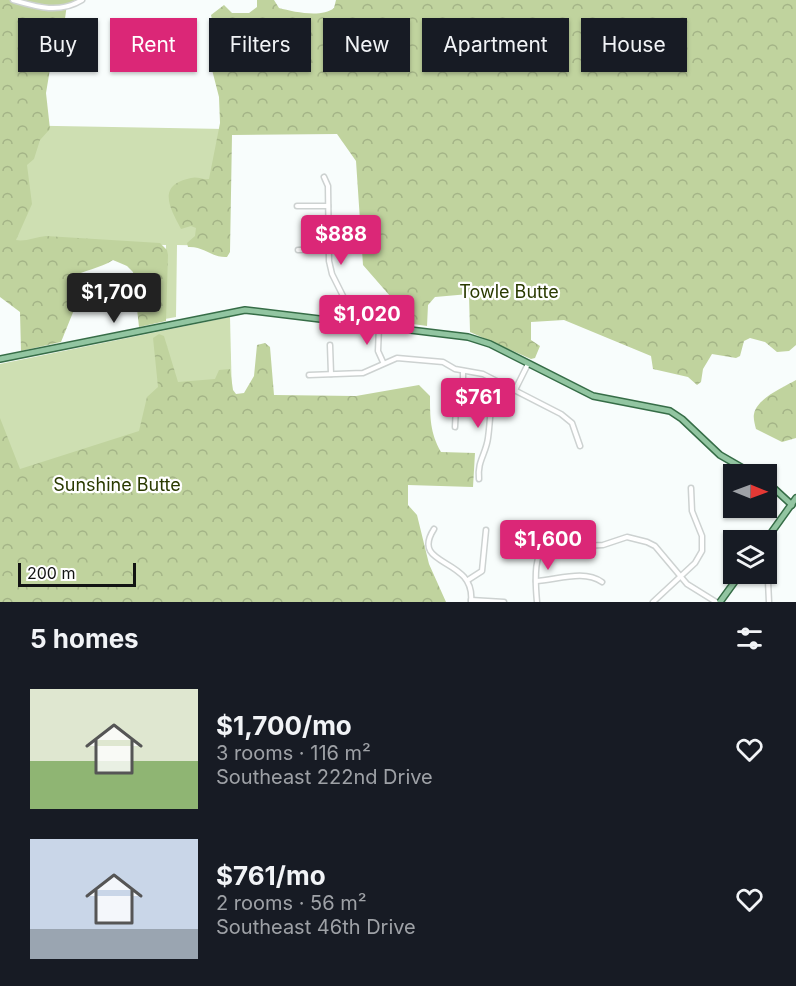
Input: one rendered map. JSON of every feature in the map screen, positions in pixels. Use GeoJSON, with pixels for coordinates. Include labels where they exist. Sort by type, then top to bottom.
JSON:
{"type":"FeatureCollection","features":[{"type":"Feature","properties":{"kind":"main road"},"geometry":{"type":"LineString","coordinates":[[0,359],[231,312],[269,311],[379,325],[475,339],[593,396],[670,411],[682,419],[720,455],[736,464]]}},
{"type":"Feature","properties":{"kind":"main road"},"geometry":{"type":"LineString","coordinates":[[777,491],[794,507]]}},
{"type":"Feature","properties":{"kind":"main road"},"geometry":{"type":"LineString","coordinates":[[774,530],[794,507],[796,498]]}},
{"type":"Feature","properties":{"kind":"main road"},"geometry":{"type":"LineString","coordinates":[[720,602],[733,584]]}},
{"type":"Feature","properties":{"kind":"street"},"geometry":{"type":"LineString","coordinates":[[13,0],[58,9],[68,8],[82,0]]}},
{"type":"Feature","properties":{"kind":"street"},"geometry":{"type":"LineString","coordinates":[[324,177],[328,186],[329,249],[332,274],[343,296],[342,321]]}},
{"type":"Feature","properties":{"kind":"street"},"geometry":{"type":"LineString","coordinates":[[297,206],[328,206]]}},
{"type":"Feature","properties":{"kind":"street"},"geometry":{"type":"LineString","coordinates":[[298,250],[329,249]]}},
{"type":"Feature","properties":{"kind":"street"},"geometry":{"type":"LineString","coordinates":[[379,325],[378,351],[383,362]]}},
{"type":"Feature","properties":{"kind":"street"},"geometry":{"type":"LineString","coordinates":[[330,345],[331,374]]}},
{"type":"Feature","properties":{"kind":"street"},"geometry":{"type":"LineString","coordinates":[[309,375],[363,373],[383,362],[409,357],[443,362],[463,371],[483,374],[561,414],[574,422],[580,446]]}},
{"type":"Feature","properties":{"kind":"street"},"geometry":{"type":"LineString","coordinates":[[515,390],[528,364]]}},
{"type":"Feature","properties":{"kind":"street"},"geometry":{"type":"LineString","coordinates":[[455,427],[456,406],[463,387],[463,371]]}},
{"type":"Feature","properties":{"kind":"street"},"geometry":{"type":"LineString","coordinates":[[479,479],[479,461],[488,438],[490,402],[499,382]]}},
{"type":"Feature","properties":{"kind":"street"},"geometry":{"type":"LineString","coordinates":[[653,602],[699,558],[702,536],[693,515],[691,488]]}},
{"type":"Feature","properties":{"kind":"street"},"geometry":{"type":"LineString","coordinates":[[434,529],[428,541],[432,554],[463,573],[468,580],[471,601],[504,602]]}},
{"type":"Feature","properties":{"kind":"street"},"geometry":{"type":"LineString","coordinates":[[468,580],[482,571],[486,530]]}},
{"type":"Feature","properties":{"kind":"street"},"geometry":{"type":"LineString","coordinates":[[537,602],[538,555],[543,542],[550,535],[573,545],[592,546],[627,537],[638,538],[655,546],[680,577],[716,602]]}},
{"type":"Feature","properties":{"kind":"street"},"geometry":{"type":"LineString","coordinates":[[536,581],[584,575],[594,576],[602,582]]}},
{"type":"Feature","properties":{"kind":"street"},"geometry":{"type":"LineString","coordinates":[[768,584],[768,602]]}},
{"type":"Feature","properties":{"kind":"green space"},"geometry":{"type":"Polygon","coordinates":[[[0,0],[76,0],[67,4],[65,18],[18,18],[18,72],[50,72],[46,93],[50,129],[40,140],[34,159],[27,165],[32,204],[16,240],[46,236],[160,243],[167,250],[168,255],[166,321],[139,327],[133,272],[127,266],[113,260],[70,279],[67,293],[76,305],[61,342],[21,351],[20,312],[0,297],[0,0]]]}},
{"type":"Feature","properties":{"kind":"green space","name":"Towle Butte"},"geometry":{"type":"Polygon","coordinates":[[[257,0],[274,0],[279,8],[322,13],[334,8],[336,0],[796,0],[796,345],[789,351],[777,352],[765,342],[750,338],[744,341],[740,356],[736,358],[712,354],[703,369],[701,382],[697,385],[688,377],[653,369],[651,356],[564,320],[531,322],[531,340],[540,346],[535,358],[531,359],[470,332],[469,294],[435,297],[428,305],[427,326],[391,321],[390,296],[363,265],[356,161],[337,134],[232,135],[230,252],[227,257],[222,257],[199,248],[188,247],[187,243],[195,236],[196,228],[191,226],[181,229],[169,198],[173,186],[180,181],[193,178],[209,179],[220,123],[219,97],[213,72],[311,72],[311,18],[212,18],[211,15],[224,5],[232,13],[249,13],[257,7],[257,0]]]}},
{"type":"Feature","properties":{"kind":"green space"},"geometry":{"type":"Polygon","coordinates":[[[0,125],[225,129],[228,246],[177,245],[176,317],[165,319],[166,245],[0,242],[0,125]]]}},
{"type":"Feature","properties":{"kind":"green space"},"geometry":{"type":"Polygon","coordinates":[[[230,317],[234,480],[0,602],[0,364],[230,317]]]}},
{"type":"Feature","properties":{"kind":"green space","name":"Sunshine Butte"},"geometry":{"type":"Polygon","coordinates":[[[159,334],[164,336],[178,382],[215,379],[219,370],[230,369],[233,390],[236,394],[244,393],[254,376],[257,345],[265,343],[270,347],[274,395],[356,396],[419,385],[430,396],[433,431],[441,452],[475,453],[473,487],[408,485],[408,505],[417,515],[429,564],[446,602],[0,602],[0,418],[20,469],[139,431],[147,397],[158,387],[153,338],[159,334]]]}},
{"type":"Feature","properties":{"kind":"green space"},"geometry":{"type":"Polygon","coordinates":[[[796,380],[796,438],[782,442],[756,429],[754,414],[765,398],[796,380]]]}}]}
